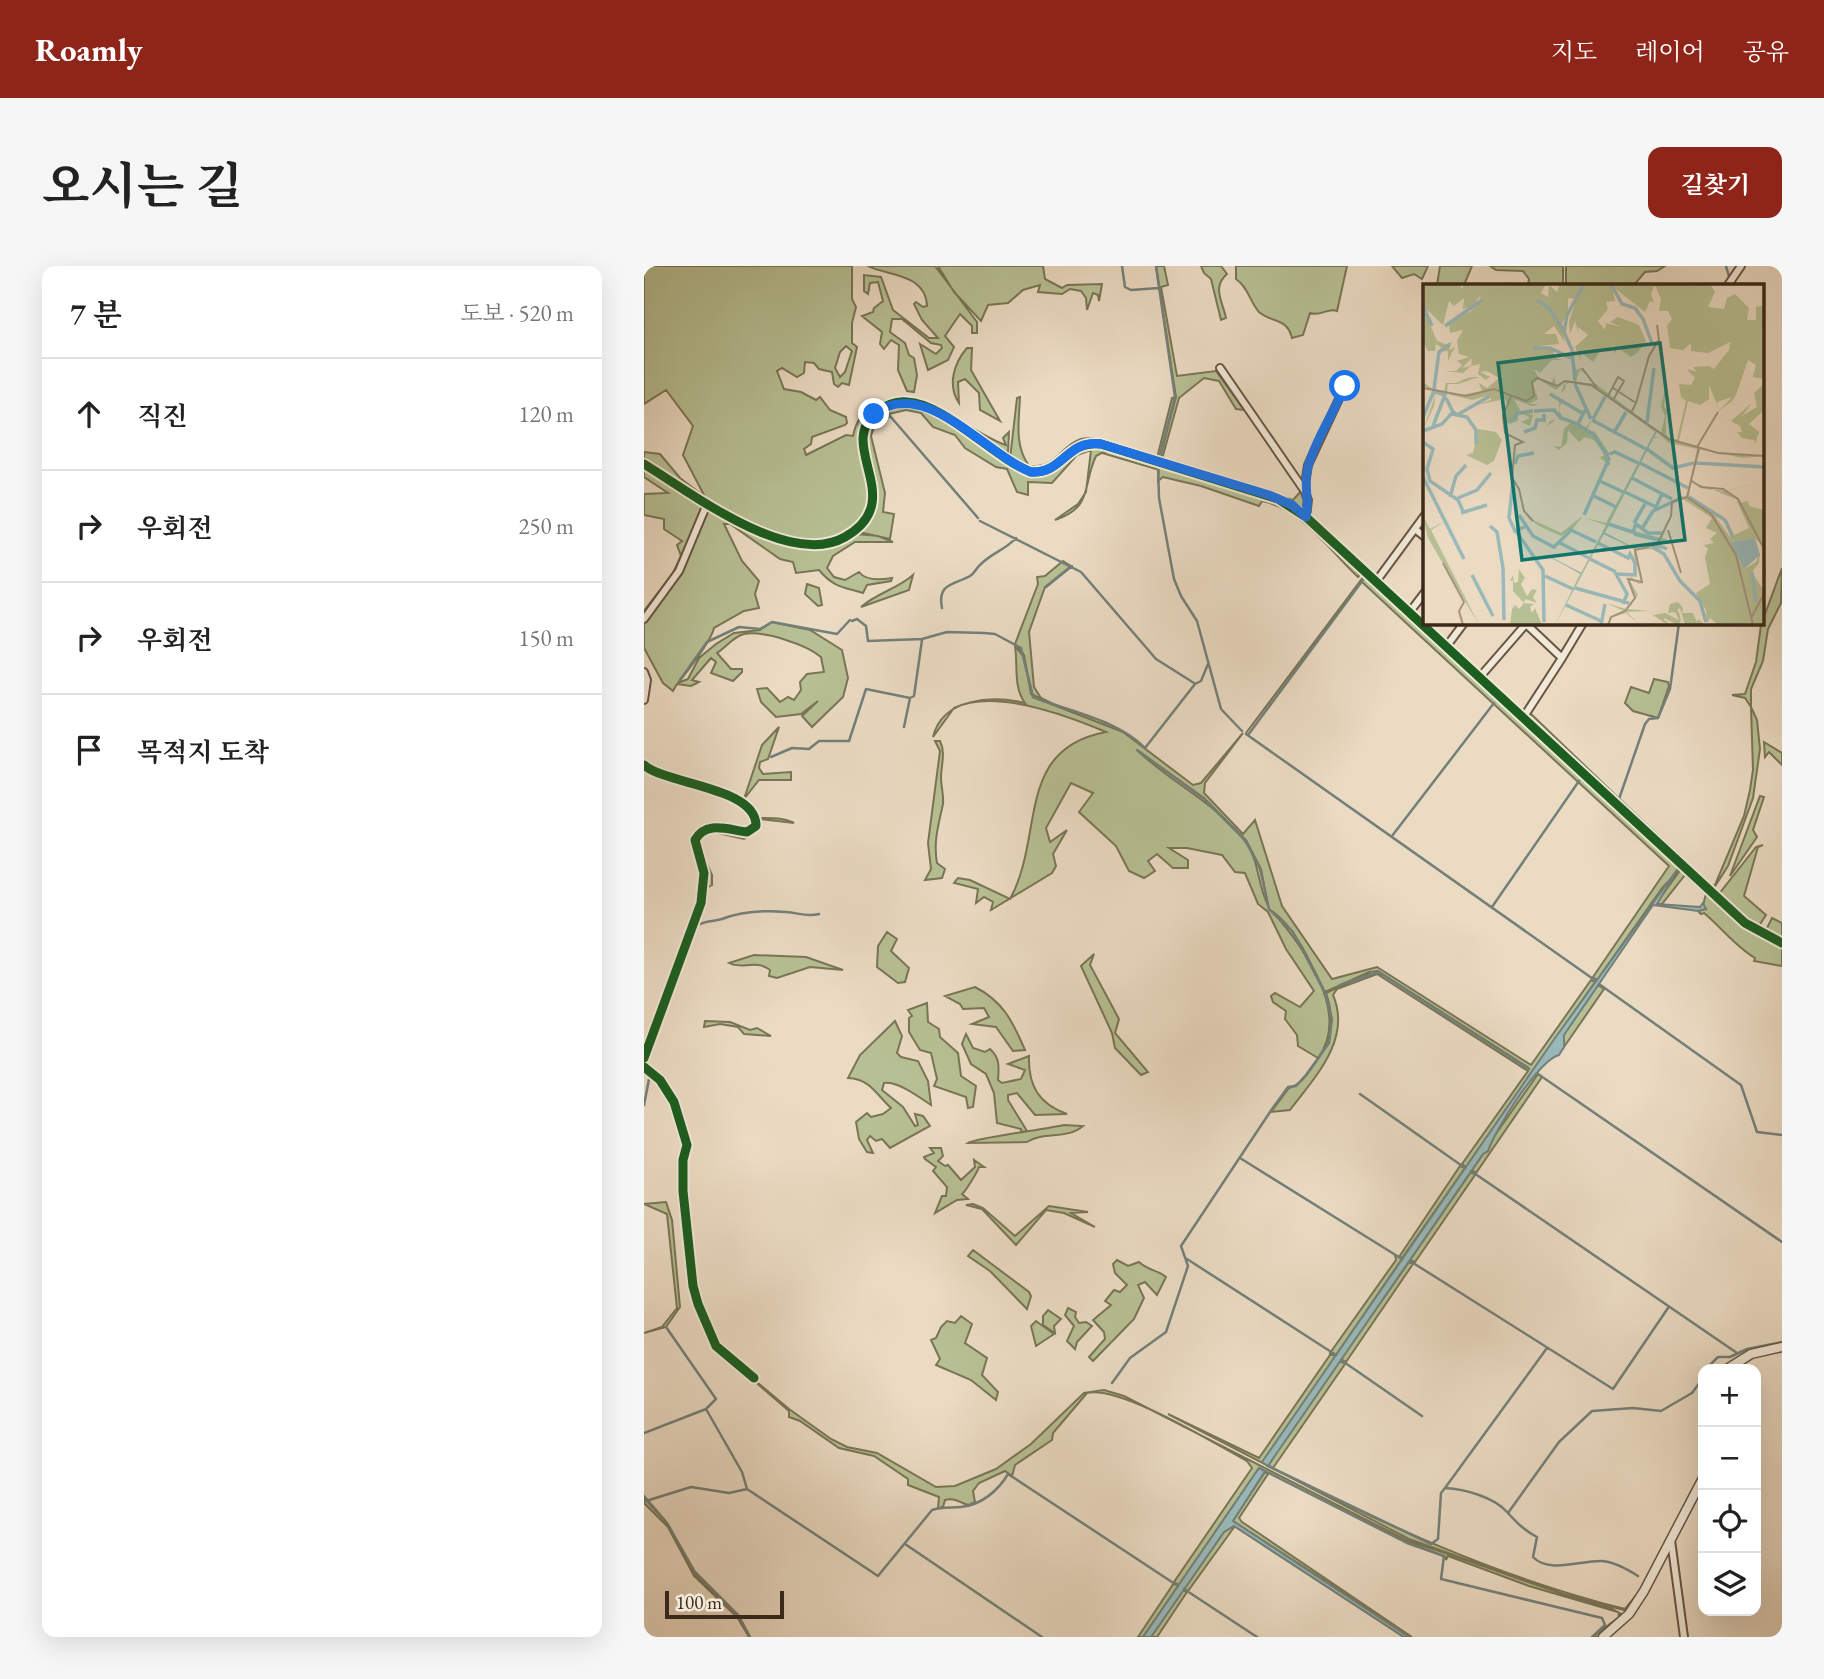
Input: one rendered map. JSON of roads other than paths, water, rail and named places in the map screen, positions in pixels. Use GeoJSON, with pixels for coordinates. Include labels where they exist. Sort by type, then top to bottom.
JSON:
{"type":"FeatureCollection","features":[{"type":"Feature","properties":{"kind":"street"},"geometry":{"type":"LineString","coordinates":[[1729,284],[1741,266]]}},
{"type":"Feature","properties":{"kind":"street"},"geometry":{"type":"LineString","coordinates":[[1220,368],[1304,490],[1308,500],[1306,517]]}},
{"type":"Feature","properties":{"kind":"street"},"geometry":{"type":"LineString","coordinates":[[1304,490],[1308,465],[1345,386]]}},
{"type":"Feature","properties":{"kind":"street"},"geometry":{"type":"LineString","coordinates":[[644,464],[707,504],[786,542],[814,546],[840,540],[861,525],[873,504],[873,485],[862,438],[865,426],[881,409],[905,401],[930,408],[1031,472],[1051,469],[1079,445],[1101,444],[1269,495],[1292,505],[1306,517],[1745,923],[1782,943]]}},
{"type":"Feature","properties":{"kind":"street"},"geometry":{"type":"LineString","coordinates":[[644,619],[679,571],[707,504]]}},
{"type":"Feature","properties":{"kind":"street"},"geometry":{"type":"LineString","coordinates":[[1375,583],[1423,518]]}},
{"type":"Feature","properties":{"kind":"street"},"geometry":{"type":"LineString","coordinates":[[1415,529],[1423,535]]}},
{"type":"Feature","properties":{"kind":"street"},"geometry":{"type":"LineString","coordinates":[[1409,613],[1423,595]]}},
{"type":"Feature","properties":{"kind":"street"},"geometry":{"type":"LineString","coordinates":[[1446,647],[1462,625]]}},
{"type":"Feature","properties":{"kind":"street"},"geometry":{"type":"LineString","coordinates":[[1479,678],[1524,625]]}},
{"type":"Feature","properties":{"kind":"street"},"geometry":{"type":"LineString","coordinates":[[1526,625],[1562,658]]}},
{"type":"Feature","properties":{"kind":"street"},"geometry":{"type":"LineString","coordinates":[[1524,718],[1582,625]]}},
{"type":"Feature","properties":{"kind":"street"},"geometry":{"type":"LineString","coordinates":[[644,672],[647,680],[644,701]]}},
{"type":"Feature","properties":{"kind":"street"},"geometry":{"type":"LineString","coordinates":[[644,765],[656,774],[684,779],[742,802],[754,812],[756,821],[756,826],[747,832],[713,827],[698,834],[695,840],[704,873],[701,903],[644,1058]]}},
{"type":"Feature","properties":{"kind":"street"},"geometry":{"type":"LineString","coordinates":[[644,1067],[660,1080],[674,1102],[687,1145],[683,1160],[684,1202],[693,1286],[698,1304],[716,1346],[754,1378]]}},
{"type":"Feature","properties":{"kind":"street"},"geometry":{"type":"LineString","coordinates":[[1735,1364],[1751,1354],[1782,1347]]}},
{"type":"Feature","properties":{"kind":"street"},"geometry":{"type":"LineString","coordinates":[[1602,1637],[1637,1603],[1698,1488]]}},
{"type":"Feature","properties":{"kind":"street"},"geometry":{"type":"LineString","coordinates":[[1671,1540],[1684,1637]]}},
{"type":"Feature","properties":{"kind":"water"},"geometry":{"type":"Polygon","coordinates":[[[1679,867],[1657,904],[1700,907],[1703,903],[1706,909],[1698,911],[1653,905],[1564,1035],[1564,1047],[1559,1055],[1540,1070],[1518,1097],[1488,1151],[1483,1154],[1268,1466],[1262,1462],[1555,1038],[1679,867]]]}},
{"type":"Feature","properties":{"kind":"water"},"geometry":{"type":"Polygon","coordinates":[[[1259,1468],[1265,1471],[1233,1521],[1409,1637],[1404,1637],[1234,1526],[1224,1532],[1151,1637],[1143,1637],[1259,1468]]]}},
{"type":"Feature","properties":{"kind":"waterway"},"geometry":{"type":"LineString","coordinates":[[1122,266],[1125,287],[1131,290],[1159,288]]}},
{"type":"Feature","properties":{"kind":"waterway"},"geometry":{"type":"LineString","coordinates":[[1156,266],[1175,397],[1159,459]]}},
{"type":"Feature","properties":{"kind":"waterway"},"geometry":{"type":"LineString","coordinates":[[1726,266],[1730,280]]}},
{"type":"Feature","properties":{"kind":"waterway"},"geometry":{"type":"LineString","coordinates":[[880,420],[890,416],[978,518]]}},
{"type":"Feature","properties":{"kind":"waterway"},"geometry":{"type":"LineString","coordinates":[[1158,465],[1159,498],[1174,579],[1197,621],[1221,709],[1242,731]]}},
{"type":"Feature","properties":{"kind":"waterway"},"geometry":{"type":"LineString","coordinates":[[980,521],[1081,572],[1156,659],[1194,683]]}},
{"type":"Feature","properties":{"kind":"waterway"},"geometry":{"type":"LineString","coordinates":[[942,608],[944,589],[972,575],[985,560],[1016,538]]}},
{"type":"Feature","properties":{"kind":"waterway"},"geometry":{"type":"LineString","coordinates":[[1046,587],[1072,566]]}},
{"type":"Feature","properties":{"kind":"waterway"},"geometry":{"type":"LineString","coordinates":[[1248,735],[1363,580]]}},
{"type":"Feature","properties":{"kind":"waterway"},"geometry":{"type":"LineString","coordinates":[[852,621],[857,619],[866,626],[868,641],[922,639],[947,632],[995,634],[1021,648],[1033,697],[1107,723],[1145,748],[1195,684],[1201,681],[1208,664]]}},
{"type":"Feature","properties":{"kind":"waterway"},"geometry":{"type":"LineString","coordinates":[[680,680],[707,642],[739,627],[760,629],[772,622],[837,634],[850,620]]}},
{"type":"Feature","properties":{"kind":"waterway"},"geometry":{"type":"LineString","coordinates":[[1679,625],[1670,689],[1658,718],[1649,719],[1645,724],[1619,799],[1682,858]]}},
{"type":"Feature","properties":{"kind":"waterway"},"geometry":{"type":"LineString","coordinates":[[771,757],[792,748],[809,749],[819,741],[849,741],[866,689],[910,698],[914,696],[922,640]]}},
{"type":"Feature","properties":{"kind":"waterway"},"geometry":{"type":"LineString","coordinates":[[904,727],[910,698]]}},
{"type":"Feature","properties":{"kind":"waterway"},"geometry":{"type":"LineString","coordinates":[[1392,836],[1494,703]]}},
{"type":"Feature","properties":{"kind":"waterway"},"geometry":{"type":"LineString","coordinates":[[1246,734],[1596,981]]}},
{"type":"Feature","properties":{"kind":"waterway"},"geometry":{"type":"LineString","coordinates":[[1112,1383],[1130,1358],[1166,1332],[1188,1266],[1181,1246],[1288,1087],[1296,1086],[1329,1043],[1332,1019],[1325,993],[1293,932],[1269,909],[1260,869],[1246,841],[1204,799],[1137,750]]}},
{"type":"Feature","properties":{"kind":"waterway"},"geometry":{"type":"LineString","coordinates":[[1492,907],[1579,781]]}},
{"type":"Feature","properties":{"kind":"waterway"},"geometry":{"type":"LineString","coordinates":[[652,1049],[696,926],[753,912],[819,914]]}},
{"type":"Feature","properties":{"kind":"waterway"},"geometry":{"type":"LineString","coordinates":[[1340,985],[1378,972],[1529,1069]]}},
{"type":"Feature","properties":{"kind":"waterway"},"geometry":{"type":"LineString","coordinates":[[1599,984],[1741,1085],[1757,1132],[1782,1135]]}},
{"type":"Feature","properties":{"kind":"waterway"},"geometry":{"type":"LineString","coordinates":[[644,1105],[650,1074]]}},
{"type":"Feature","properties":{"kind":"waterway"},"geometry":{"type":"LineString","coordinates":[[1538,1074],[1782,1242]]}},
{"type":"Feature","properties":{"kind":"waterway"},"geometry":{"type":"LineString","coordinates":[[1360,1094],[1465,1168]]}},
{"type":"Feature","properties":{"kind":"waterway"},"geometry":{"type":"LineString","coordinates":[[1240,1158],[1402,1259]]}},
{"type":"Feature","properties":{"kind":"waterway"},"geometry":{"type":"LineString","coordinates":[[1471,1171],[1737,1353]]}},
{"type":"Feature","properties":{"kind":"waterway"},"geometry":{"type":"LineString","coordinates":[[1187,1259],[1336,1355]]}},
{"type":"Feature","properties":{"kind":"waterway"},"geometry":{"type":"LineString","coordinates":[[1410,1261],[1613,1389],[1668,1308]]}},
{"type":"Feature","properties":{"kind":"waterway"},"geometry":{"type":"LineString","coordinates":[[644,1433],[706,1409],[716,1399],[666,1327]]}},
{"type":"Feature","properties":{"kind":"waterway"},"geometry":{"type":"LineString","coordinates":[[1711,1364],[1718,1357],[1730,1357],[1747,1349],[1782,1342]]}},
{"type":"Feature","properties":{"kind":"waterway"},"geometry":{"type":"LineString","coordinates":[[1445,1488],[1547,1348]]}},
{"type":"Feature","properties":{"kind":"waterway"},"geometry":{"type":"LineString","coordinates":[[1341,1360],[1422,1416]]}},
{"type":"Feature","properties":{"kind":"waterway"},"geometry":{"type":"LineString","coordinates":[[1508,1513],[1559,1442],[1592,1411],[1633,1408],[1661,1411],[1692,1393],[1698,1385]]}},
{"type":"Feature","properties":{"kind":"waterway"},"geometry":{"type":"LineString","coordinates":[[706,1409],[742,1472],[747,1489],[878,1576],[932,1510],[968,1506],[982,1500],[994,1491],[1008,1474],[1178,1586]]}},
{"type":"Feature","properties":{"kind":"waterway"},"geometry":{"type":"LineString","coordinates":[[1268,1466],[1431,1544],[1438,1539],[1441,1493],[1445,1488],[1470,1492],[1494,1502],[1537,1537],[1533,1557],[1540,1562],[1548,1565],[1607,1562],[1621,1566],[1638,1576]]}},
{"type":"Feature","properties":{"kind":"waterway"},"geometry":{"type":"LineString","coordinates":[[1265,1471],[1407,1543],[1444,1556],[1441,1579],[1602,1618],[1605,1625],[1592,1637]]}},
{"type":"Feature","properties":{"kind":"waterway"},"geometry":{"type":"LineString","coordinates":[[646,1501],[691,1487],[729,1493],[747,1489]]}},
{"type":"Feature","properties":{"kind":"waterway"},"geometry":{"type":"LineString","coordinates":[[644,1496],[667,1523],[695,1572],[739,1616],[750,1637]]}},
{"type":"Feature","properties":{"kind":"waterway"},"geometry":{"type":"LineString","coordinates":[[905,1544],[1042,1637]]}},
{"type":"Feature","properties":{"kind":"waterway"},"geometry":{"type":"LineString","coordinates":[[1184,1589],[1257,1637]]}}]}
